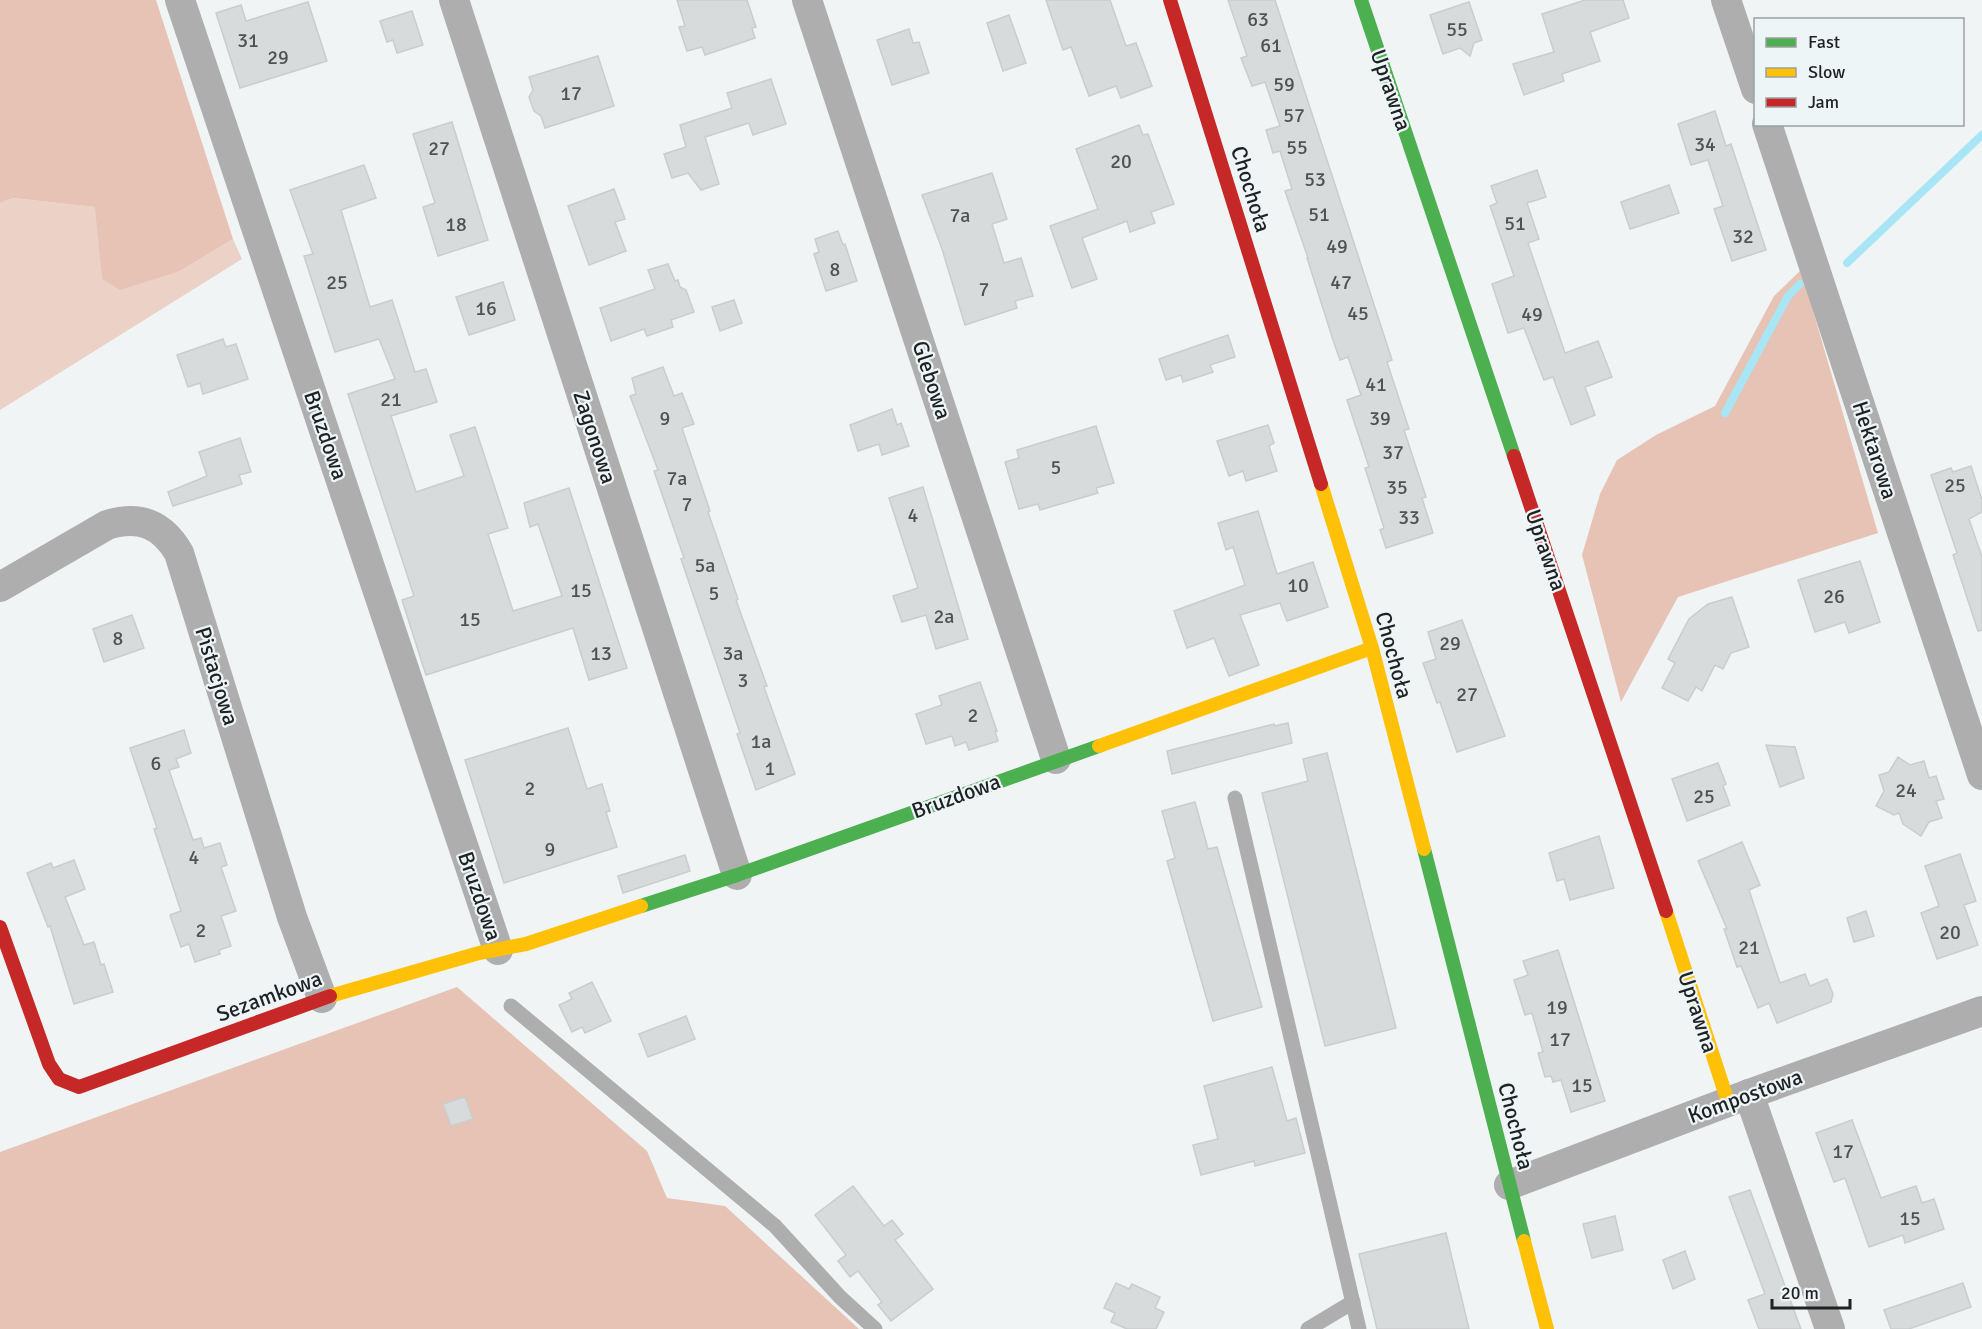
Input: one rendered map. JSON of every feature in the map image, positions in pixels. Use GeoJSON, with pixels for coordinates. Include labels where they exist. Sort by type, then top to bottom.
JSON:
{"type":"FeatureCollection","features":[{"type":"Feature","properties":{"kind":"street","name":"Bruzdowa"},"geometry":{"type":"LineString","coordinates":[[180,0],[498,950],[526,944],[736,875],[1372,648]]}},
{"type":"Feature","properties":{"kind":"street","name":"Zagonowa"},"geometry":{"type":"LineString","coordinates":[[454,0],[736,875]]}},
{"type":"Feature","properties":{"kind":"street","name":"Glebowa"},"geometry":{"type":"LineString","coordinates":[[807,0],[1056,759]]}},
{"type":"Feature","properties":{"kind":"street","name":"Chochoła"},"geometry":{"type":"LineString","coordinates":[[1170,0],[1372,648],[1547,1329]]}},
{"type":"Feature","properties":{"kind":"street","name":"Uprawna"},"geometry":{"type":"LineString","coordinates":[[1361,0],[1611,745],[1738,1098],[1830,1329]]}},
{"type":"Feature","properties":{"kind":"street"},"geometry":{"type":"LineString","coordinates":[[1726,0],[1754,85]]}},
{"type":"Feature","properties":{"kind":"street","name":"Hektarowa"},"geometry":{"type":"LineString","coordinates":[[1768,126],[1982,775]]}},
{"type":"Feature","properties":{"kind":"street","name":"Pistacjowa"},"geometry":{"type":"LineString","coordinates":[[0,587],[107,525],[121,521],[146,522],[158,528],[173,543],[179,553],[292,917],[322,998]]}},
{"type":"Feature","properties":{"kind":"street","name":"Sezamkowa"},"geometry":{"type":"LineString","coordinates":[[0,927],[49,1064],[59,1079],[79,1087],[322,998],[498,950]]}},
{"type":"Feature","properties":{"kind":"street","name":"Kompostowa"},"geometry":{"type":"LineString","coordinates":[[1509,1185],[1738,1098],[1982,1011]]}},
{"type":"Feature","properties":{"kind":"lane"},"geometry":{"type":"LineString","coordinates":[[1235,798],[1359,1329]]}},
{"type":"Feature","properties":{"kind":"lane"},"geometry":{"type":"LineString","coordinates":[[510,1006],[775,1226],[840,1297],[874,1329]]}},
{"type":"Feature","properties":{"kind":"lane"},"geometry":{"type":"LineString","coordinates":[[1308,1329],[1353,1302]]}},
{"type":"Feature","properties":{"kind":"shaded area"},"geometry":{"type":"Polygon","coordinates":[[[0,0],[156,0],[233,239],[180,271],[120,290],[102,279],[95,207],[13,198],[0,203],[0,0]]]}},
{"type":"Feature","properties":{"kind":"shaded area"},"geometry":{"type":"Polygon","coordinates":[[[13,198],[96,207],[102,279],[180,271],[233,239],[242,259],[0,410],[0,203],[13,198]]]}},
{"type":"Feature","properties":{"kind":"shaded area"},"geometry":{"type":"Polygon","coordinates":[[[1801,270],[1878,533],[1678,597],[1621,702],[1582,555],[1600,494],[1617,460],[1656,435],[1715,406],[1774,296],[1801,270]]]}},
{"type":"Feature","properties":{"kind":"shaded area"},"geometry":{"type":"Polygon","coordinates":[[[457,987],[647,1151],[667,1198],[725,1206],[859,1329],[0,1329],[0,1152],[457,987]]]}},
{"type":"Feature","properties":{"kind":"building"},"geometry":{"type":"Polygon","coordinates":[[[677,0],[747,0],[756,27],[752,28],[755,38],[705,55],[702,47],[687,51],[679,27],[685,26],[677,0]]]}},
{"type":"Feature","properties":{"kind":"building"},"geometry":{"type":"Polygon","coordinates":[[[1046,0],[1110,0],[1126,46],[1136,43],[1152,86],[1121,98],[1116,86],[1089,96],[1071,47],[1063,50],[1046,0]]]}},
{"type":"Feature","properties":{"kind":"building"},"geometry":{"type":"Polygon","coordinates":[[[1228,0],[1275,0],[1392,360],[1387,362],[1409,429],[1404,430],[1426,497],[1422,498],[1433,533],[1386,548],[1380,530],[1384,528],[1365,468],[1369,467],[1347,400],[1361,395],[1348,357],[1340,360],[1285,191],[1292,189],[1280,151],[1273,153],[1266,130],[1280,126],[1265,82],[1252,86],[1241,58],[1247,56],[1228,0]]]}},
{"type":"Feature","properties":{"kind":"building"},"geometry":{"type":"Polygon","coordinates":[[[1585,0],[1623,0],[1629,18],[1590,32],[1600,61],[1562,74],[1564,81],[1524,95],[1513,64],[1554,52],[1542,14],[1585,0]]]}},
{"type":"Feature","properties":{"kind":"building"},"geometry":{"type":"Polygon","coordinates":[[[308,2],[327,61],[240,88],[216,13],[241,5],[246,21],[308,2]]]}},
{"type":"Feature","properties":{"kind":"building"},"geometry":{"type":"Polygon","coordinates":[[[1469,2],[1482,40],[1474,43],[1470,56],[1460,48],[1443,54],[1430,15],[1469,2]]]}},
{"type":"Feature","properties":{"kind":"building"},"geometry":{"type":"Polygon","coordinates":[[[412,11],[423,45],[397,53],[393,40],[387,42],[380,21],[412,11]]]}},
{"type":"Feature","properties":{"kind":"building"},"geometry":{"type":"Polygon","coordinates":[[[1009,15],[1026,63],[1003,71],[987,23],[1009,15]]]}},
{"type":"Feature","properties":{"kind":"building"},"geometry":{"type":"Polygon","coordinates":[[[909,29],[913,43],[919,42],[929,73],[892,85],[877,40],[909,29]]]}},
{"type":"Feature","properties":{"kind":"building"},"geometry":{"type":"Polygon","coordinates":[[[598,56],[614,106],[545,128],[541,116],[534,111],[529,97],[533,90],[529,77],[598,56]]]}},
{"type":"Feature","properties":{"kind":"building"},"geometry":{"type":"Polygon","coordinates":[[[771,79],[786,124],[753,135],[749,123],[705,137],[719,184],[701,190],[688,173],[672,178],[664,154],[686,147],[680,125],[732,108],[727,93],[771,79]]]}},
{"type":"Feature","properties":{"kind":"building"},"geometry":{"type":"Polygon","coordinates":[[[1715,111],[1726,146],[1731,144],[1766,250],[1732,261],[1714,209],[1723,206],[1708,160],[1691,165],[1678,124],[1715,111]]]}},
{"type":"Feature","properties":{"kind":"building"},"geometry":{"type":"Polygon","coordinates":[[[452,122],[488,240],[438,256],[423,207],[435,203],[413,134],[452,122]]]}},
{"type":"Feature","properties":{"kind":"building"},"geometry":{"type":"Polygon","coordinates":[[[1139,125],[1143,135],[1148,134],[1174,204],[1151,212],[1155,223],[1130,232],[1127,221],[1082,238],[1097,279],[1072,288],[1050,226],[1098,209],[1076,149],[1139,125]]]}},
{"type":"Feature","properties":{"kind":"building"},"geometry":{"type":"Polygon","coordinates":[[[364,165],[376,198],[341,210],[370,307],[392,300],[415,372],[426,369],[437,402],[391,416],[416,492],[464,476],[450,435],[475,427],[508,528],[488,534],[513,611],[562,596],[538,524],[530,527],[524,503],[569,488],[627,668],[589,680],[573,628],[426,675],[402,600],[414,596],[348,394],[395,379],[379,339],[335,352],[304,256],[313,254],[290,190],[364,165]]]}},
{"type":"Feature","properties":{"kind":"building"},"geometry":{"type":"Polygon","coordinates":[[[1537,170],[1546,197],[1527,203],[1539,239],[1528,243],[1565,353],[1598,341],[1612,377],[1585,387],[1595,415],[1571,425],[1553,377],[1544,380],[1524,328],[1508,333],[1492,284],[1514,276],[1490,206],[1497,203],[1491,186],[1537,170]]]}},
{"type":"Feature","properties":{"kind":"building"},"geometry":{"type":"Polygon","coordinates":[[[992,173],[1007,219],[992,224],[1004,263],[1021,258],[1033,296],[1015,301],[1017,308],[965,325],[942,249],[922,195],[992,173]]]}},
{"type":"Feature","properties":{"kind":"building"},"geometry":{"type":"Polygon","coordinates":[[[1669,185],[1679,213],[1630,229],[1621,202],[1669,185]]]}},
{"type":"Feature","properties":{"kind":"building"},"geometry":{"type":"Polygon","coordinates":[[[614,189],[625,219],[615,222],[626,251],[589,265],[568,206],[614,189]]]}},
{"type":"Feature","properties":{"kind":"building"},"geometry":{"type":"Polygon","coordinates":[[[838,231],[843,245],[845,244],[857,281],[826,291],[814,254],[819,252],[815,239],[838,231]]]}},
{"type":"Feature","properties":{"kind":"building"},"geometry":{"type":"Polygon","coordinates":[[[668,264],[675,281],[678,280],[680,287],[686,290],[694,312],[671,320],[673,327],[647,336],[644,329],[611,341],[600,308],[655,289],[648,270],[668,264]]]}},
{"type":"Feature","properties":{"kind":"building"},"geometry":{"type":"Polygon","coordinates":[[[503,282],[515,320],[469,335],[456,297],[503,282]]]}},
{"type":"Feature","properties":{"kind":"building"},"geometry":{"type":"Polygon","coordinates":[[[734,300],[742,323],[720,331],[712,307],[734,300]]]}},
{"type":"Feature","properties":{"kind":"building"},"geometry":{"type":"Polygon","coordinates":[[[1228,335],[1235,357],[1210,365],[1213,372],[1183,382],[1181,375],[1166,380],[1159,359],[1228,335]]]}},
{"type":"Feature","properties":{"kind":"building"},"geometry":{"type":"Polygon","coordinates":[[[223,339],[226,347],[236,344],[248,379],[203,394],[200,383],[188,387],[177,355],[223,339]]]}},
{"type":"Feature","properties":{"kind":"building"},"geometry":{"type":"Polygon","coordinates":[[[663,367],[674,396],[682,393],[694,424],[682,428],[738,599],[736,600],[767,686],[764,687],[795,774],[756,790],[737,734],[740,733],[654,471],[658,470],[630,396],[636,394],[632,378],[663,367]]]}},
{"type":"Feature","properties":{"kind":"building"},"geometry":{"type":"Polygon","coordinates":[[[892,409],[897,425],[901,423],[909,446],[882,455],[879,444],[858,451],[850,425],[892,409]]]}},
{"type":"Feature","properties":{"kind":"building"},"geometry":{"type":"Polygon","coordinates":[[[1268,425],[1274,443],[1269,446],[1277,471],[1246,481],[1243,471],[1229,476],[1217,441],[1268,425]]]}},
{"type":"Feature","properties":{"kind":"building"},"geometry":{"type":"Polygon","coordinates":[[[1096,426],[1114,483],[1096,488],[1098,493],[1040,510],[1038,504],[1019,509],[1005,462],[1019,458],[1017,450],[1096,426]]]}},
{"type":"Feature","properties":{"kind":"building"},"geometry":{"type":"Polygon","coordinates":[[[240,438],[251,472],[239,475],[242,484],[173,506],[168,492],[207,476],[199,452],[240,438]]]}},
{"type":"Feature","properties":{"kind":"building"},"geometry":{"type":"Polygon","coordinates":[[[1971,466],[1982,500],[1982,512],[1969,519],[1982,557],[1982,630],[1978,631],[1953,555],[1957,553],[1931,475],[1951,468],[1953,472],[1971,466]]]}},
{"type":"Feature","properties":{"kind":"building"},"geometry":{"type":"Polygon","coordinates":[[[923,487],[968,639],[936,649],[926,615],[902,622],[893,596],[918,588],[889,498],[923,487]]]}},
{"type":"Feature","properties":{"kind":"building"},"geometry":{"type":"Polygon","coordinates":[[[1258,511],[1277,574],[1313,562],[1328,607],[1287,621],[1280,603],[1240,615],[1259,665],[1229,676],[1214,638],[1187,648],[1174,611],[1245,585],[1233,547],[1226,550],[1218,523],[1258,511]]]}},
{"type":"Feature","properties":{"kind":"building"},"geometry":{"type":"Polygon","coordinates":[[[1860,561],[1880,622],[1849,633],[1845,622],[1815,632],[1798,580],[1860,561]]]}},
{"type":"Feature","properties":{"kind":"building"},"geometry":{"type":"Polygon","coordinates":[[[1732,597],[1749,647],[1731,653],[1723,669],[1715,665],[1702,691],[1696,687],[1688,701],[1662,688],[1675,663],[1668,659],[1689,619],[1708,604],[1732,597]]]}},
{"type":"Feature","properties":{"kind":"building"},"geometry":{"type":"Polygon","coordinates":[[[132,615],[144,648],[104,662],[93,629],[132,615]]]}},
{"type":"Feature","properties":{"kind":"building"},"geometry":{"type":"Polygon","coordinates":[[[1462,620],[1505,736],[1457,752],[1440,702],[1437,703],[1423,663],[1436,659],[1428,632],[1462,620]]]}},
{"type":"Feature","properties":{"kind":"building"},"geometry":{"type":"Polygon","coordinates":[[[980,682],[997,731],[995,731],[998,741],[969,750],[966,742],[955,746],[952,736],[926,744],[916,714],[942,705],[939,696],[980,682]]]}},
{"type":"Feature","properties":{"kind":"building"},"geometry":{"type":"Polygon","coordinates":[[[1288,723],[1292,743],[1172,774],[1167,751],[1274,724],[1275,726],[1288,723]]]}},
{"type":"Feature","properties":{"kind":"building"},"geometry":{"type":"Polygon","coordinates":[[[568,728],[587,789],[602,784],[610,811],[606,812],[617,847],[504,883],[465,760],[568,728]]]}},
{"type":"Feature","properties":{"kind":"building"},"geometry":{"type":"Polygon","coordinates":[[[184,730],[191,753],[176,759],[179,767],[169,770],[193,840],[201,838],[204,848],[220,843],[227,865],[221,867],[236,911],[221,916],[231,946],[219,950],[220,954],[195,962],[189,944],[181,947],[170,915],[181,911],[154,829],[157,828],[130,748],[184,730]]]}},
{"type":"Feature","properties":{"kind":"building"},"geometry":{"type":"Polygon","coordinates":[[[1766,745],[1795,747],[1804,778],[1780,787],[1766,745]]]}},
{"type":"Feature","properties":{"kind":"building"},"geometry":{"type":"Polygon","coordinates":[[[1327,753],[1396,1028],[1325,1046],[1262,793],[1308,781],[1303,759],[1327,753]]]}},
{"type":"Feature","properties":{"kind":"building"},"geometry":{"type":"Polygon","coordinates":[[[1898,757],[1910,765],[1924,761],[1929,778],[1936,776],[1944,799],[1936,801],[1942,818],[1929,822],[1921,836],[1903,824],[1899,813],[1894,815],[1876,806],[1884,791],[1879,775],[1889,772],[1898,757]]]}},
{"type":"Feature","properties":{"kind":"building"},"geometry":{"type":"Polygon","coordinates":[[[1718,763],[1726,784],[1723,786],[1730,805],[1687,821],[1672,779],[1718,763]]]}},
{"type":"Feature","properties":{"kind":"building"},"geometry":{"type":"Polygon","coordinates":[[[1195,802],[1208,849],[1217,847],[1262,1007],[1213,1021],[1167,861],[1175,858],[1162,811],[1195,802]]]}},
{"type":"Feature","properties":{"kind":"building"},"geometry":{"type":"Polygon","coordinates":[[[1599,836],[1614,888],[1570,900],[1564,879],[1557,881],[1549,853],[1599,836]]]}},
{"type":"Feature","properties":{"kind":"building"},"geometry":{"type":"Polygon","coordinates":[[[1742,842],[1760,885],[1749,890],[1780,983],[1805,974],[1810,986],[1827,979],[1833,994],[1831,1002],[1777,1023],[1769,1003],[1758,1008],[1741,966],[1737,967],[1724,929],[1727,929],[1698,861],[1742,842]]]}},
{"type":"Feature","properties":{"kind":"building"},"geometry":{"type":"Polygon","coordinates":[[[1960,854],[1976,901],[1964,905],[1978,945],[1937,959],[1921,913],[1939,906],[1925,866],[1960,854]]]}},
{"type":"Feature","properties":{"kind":"building"},"geometry":{"type":"Polygon","coordinates":[[[685,855],[690,871],[623,893],[618,876],[685,855]]]}},
{"type":"Feature","properties":{"kind":"building"},"geometry":{"type":"Polygon","coordinates":[[[74,860],[85,889],[65,897],[84,945],[94,942],[113,992],[74,1004],[50,926],[48,927],[27,873],[51,863],[53,868],[74,860]]]}},
{"type":"Feature","properties":{"kind":"building"},"geometry":{"type":"Polygon","coordinates":[[[1866,911],[1874,936],[1854,942],[1847,918],[1866,911]]]}},
{"type":"Feature","properties":{"kind":"building"},"geometry":{"type":"Polygon","coordinates":[[[1558,950],[1605,1101],[1571,1112],[1561,1080],[1553,1082],[1551,1076],[1545,1077],[1538,1053],[1543,1052],[1532,1013],[1525,1015],[1514,980],[1528,975],[1523,961],[1558,950]]]}},
{"type":"Feature","properties":{"kind":"building"},"geometry":{"type":"Polygon","coordinates":[[[592,982],[611,1021],[585,1033],[582,1027],[572,1032],[559,1005],[572,999],[569,993],[592,982]]]}},
{"type":"Feature","properties":{"kind":"building"},"geometry":{"type":"Polygon","coordinates":[[[686,1016],[695,1039],[648,1057],[639,1034],[686,1016]]]}},
{"type":"Feature","properties":{"kind":"building"},"geometry":{"type":"Polygon","coordinates":[[[1272,1067],[1287,1121],[1296,1118],[1305,1153],[1255,1166],[1254,1161],[1201,1175],[1193,1145],[1218,1139],[1204,1086],[1272,1067]]]}},
{"type":"Feature","properties":{"kind":"building"},"geometry":{"type":"Polygon","coordinates":[[[465,1097],[473,1119],[451,1126],[443,1104],[465,1097]]]}},
{"type":"Feature","properties":{"kind":"building"},"geometry":{"type":"Polygon","coordinates":[[[1852,1120],[1881,1198],[1916,1186],[1922,1203],[1934,1199],[1944,1229],[1905,1243],[1903,1235],[1869,1247],[1845,1178],[1834,1182],[1816,1133],[1852,1120]]]}},
{"type":"Feature","properties":{"kind":"building"},"geometry":{"type":"Polygon","coordinates":[[[853,1186],[884,1226],[892,1220],[903,1234],[895,1240],[933,1289],[891,1321],[878,1305],[882,1302],[858,1271],[850,1277],[838,1261],[846,1255],[815,1215],[853,1186]]]}},
{"type":"Feature","properties":{"kind":"building"},"geometry":{"type":"Polygon","coordinates":[[[1750,1190],[1801,1329],[1759,1329],[1748,1300],[1765,1294],[1729,1197],[1750,1190]]]}},
{"type":"Feature","properties":{"kind":"building"},"geometry":{"type":"Polygon","coordinates":[[[1615,1216],[1623,1250],[1592,1258],[1583,1224],[1615,1216]]]}},
{"type":"Feature","properties":{"kind":"building"},"geometry":{"type":"Polygon","coordinates":[[[1446,1233],[1469,1329],[1377,1329],[1359,1254],[1446,1233]]]}},
{"type":"Feature","properties":{"kind":"building"},"geometry":{"type":"Polygon","coordinates":[[[1685,1251],[1695,1279],[1673,1289],[1663,1260],[1685,1251]]]}},
{"type":"Feature","properties":{"kind":"building"},"geometry":{"type":"Polygon","coordinates":[[[1116,1283],[1129,1289],[1132,1284],[1160,1297],[1155,1308],[1164,1312],[1156,1329],[1127,1329],[1111,1322],[1115,1313],[1104,1308],[1116,1283]]]}},
{"type":"Feature","properties":{"kind":"building"},"geometry":{"type":"Polygon","coordinates":[[[1963,1283],[1971,1307],[1909,1329],[1891,1329],[1884,1310],[1963,1283]]]}},
{"type":"Feature","properties":{"kind":"waterway"},"geometry":{"type":"LineString","coordinates":[[1847,263],[1982,135]]}},
{"type":"Feature","properties":{"kind":"waterway"},"geometry":{"type":"LineString","coordinates":[[1725,413],[1788,296],[1800,284]]}},
{"type":"Feature","properties":{"kind":"traffic: fast"},"geometry":{"type":"LineString","coordinates":[[1361,0],[1514,456]]}},
{"type":"Feature","properties":{"kind":"traffic: fast"},"geometry":{"type":"LineString","coordinates":[[641,906],[737,875],[1099,746]]}},
{"type":"Feature","properties":{"kind":"traffic: fast"},"geometry":{"type":"LineString","coordinates":[[1424,849],[1524,1241]]}},
{"type":"Feature","properties":{"kind":"traffic: slow"},"geometry":{"type":"LineString","coordinates":[[1321,484],[1372,648],[1424,849]]}},
{"type":"Feature","properties":{"kind":"traffic: slow"},"geometry":{"type":"LineString","coordinates":[[1099,746],[1372,648]]}},
{"type":"Feature","properties":{"kind":"traffic: slow"},"geometry":{"type":"LineString","coordinates":[[330,996],[479,953],[526,944],[641,906]]}},
{"type":"Feature","properties":{"kind":"traffic: slow"},"geometry":{"type":"LineString","coordinates":[[1666,911],[1728,1102]]}},
{"type":"Feature","properties":{"kind":"traffic: slow"},"geometry":{"type":"LineString","coordinates":[[1524,1241],[1547,1329]]}},
{"type":"Feature","properties":{"kind":"traffic: jam"},"geometry":{"type":"LineString","coordinates":[[1170,0],[1321,484]]}},
{"type":"Feature","properties":{"kind":"traffic: jam"},"geometry":{"type":"LineString","coordinates":[[1514,456],[1666,911]]}},
{"type":"Feature","properties":{"kind":"traffic: jam"},"geometry":{"type":"LineString","coordinates":[[0,927],[49,1064],[59,1079],[79,1087],[330,996]]}}]}
